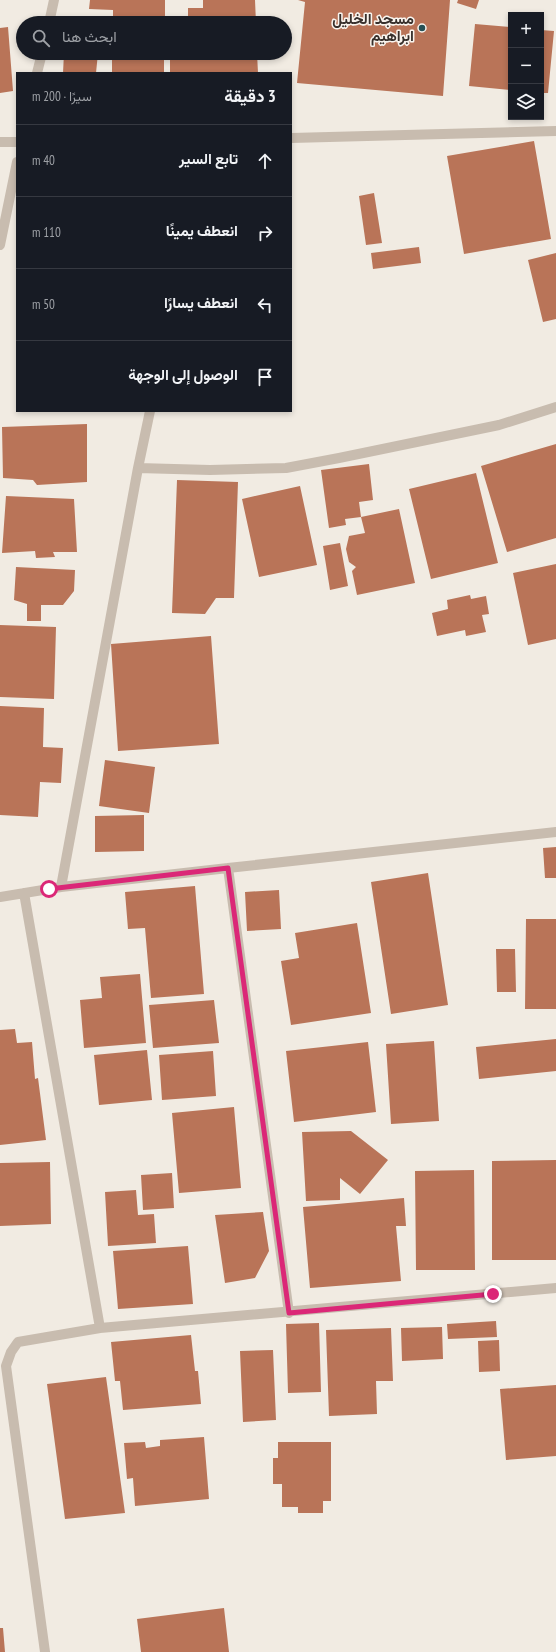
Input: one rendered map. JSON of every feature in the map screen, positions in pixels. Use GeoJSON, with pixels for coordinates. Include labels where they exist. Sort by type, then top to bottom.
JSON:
{"type":"FeatureCollection","features":[{"type":"Feature","properties":{"kind":"street"},"geometry":{"type":"LineString","coordinates":[[51,16],[54,0]]}},
{"type":"Feature","properties":{"kind":"street"},"geometry":{"type":"LineString","coordinates":[[37,72],[40,60]]}},
{"type":"Feature","properties":{"kind":"street"},"geometry":{"type":"LineString","coordinates":[[292,138],[556,131]]}},
{"type":"Feature","properties":{"kind":"street"},"geometry":{"type":"LineString","coordinates":[[0,142],[16,142]]}},
{"type":"Feature","properties":{"kind":"street"},"geometry":{"type":"LineString","coordinates":[[0,245],[16,167]]}},
{"type":"Feature","properties":{"kind":"street"},"geometry":{"type":"LineString","coordinates":[[138,468],[210,470],[286,468],[498,425],[556,407]]}},
{"type":"Feature","properties":{"kind":"street"},"geometry":{"type":"LineString","coordinates":[[61,887],[138,468],[150,412]]}},
{"type":"Feature","properties":{"kind":"street"},"geometry":{"type":"LineString","coordinates":[[0,897],[61,887],[556,832]]}},
{"type":"Feature","properties":{"kind":"street"},"geometry":{"type":"LineString","coordinates":[[228,868],[289,1313]]}},
{"type":"Feature","properties":{"kind":"street"},"geometry":{"type":"LineString","coordinates":[[24,893],[100,1328]]}},
{"type":"Feature","properties":{"kind":"street"},"geometry":{"type":"LineString","coordinates":[[45,1652],[6,1366],[11,1352],[18,1342],[100,1328],[289,1313],[556,1288]]}},
{"type":"Feature","properties":{"kind":"building"},"geometry":{"type":"Polygon","coordinates":[[[90,0],[165,0],[165,16],[113,16],[113,10],[89,9],[90,0]]]}},
{"type":"Feature","properties":{"kind":"building"},"geometry":{"type":"Polygon","coordinates":[[[203,0],[255,0],[256,16],[188,16],[188,8],[203,8],[203,0]]]}},
{"type":"Feature","properties":{"kind":"building"},"geometry":{"type":"Polygon","coordinates":[[[298,0],[450,0],[443,96],[297,83],[305,2],[298,0]]]}},
{"type":"Feature","properties":{"kind":"building"},"geometry":{"type":"Polygon","coordinates":[[[458,0],[479,0],[476,9],[457,3],[458,0]]]}},
{"type":"Feature","properties":{"kind":"building"},"geometry":{"type":"Polygon","coordinates":[[[475,24],[508,27],[508,90],[469,86],[475,24]]]}},
{"type":"Feature","properties":{"kind":"building"},"geometry":{"type":"Polygon","coordinates":[[[8,27],[13,91],[0,93],[0,28],[8,27]]]}},
{"type":"Feature","properties":{"kind":"building"},"geometry":{"type":"Polygon","coordinates":[[[544,30],[554,31],[548,93],[544,93],[544,30]]]}},
{"type":"Feature","properties":{"kind":"building"},"geometry":{"type":"Polygon","coordinates":[[[64,60],[97,60],[96,72],[63,72],[64,60]]]}},
{"type":"Feature","properties":{"kind":"building"},"geometry":{"type":"Polygon","coordinates":[[[112,60],[164,60],[164,72],[112,72],[112,60]]]}},
{"type":"Feature","properties":{"kind":"building"},"geometry":{"type":"Polygon","coordinates":[[[170,60],[257,60],[258,72],[170,72],[170,60]]]}},
{"type":"Feature","properties":{"kind":"building"},"geometry":{"type":"Polygon","coordinates":[[[534,141],[551,239],[464,254],[447,156],[534,141]]]}},
{"type":"Feature","properties":{"kind":"building"},"geometry":{"type":"Polygon","coordinates":[[[374,193],[382,243],[366,245],[359,196],[374,193]]]}},
{"type":"Feature","properties":{"kind":"building"},"geometry":{"type":"Polygon","coordinates":[[[419,247],[421,263],[373,269],[371,253],[419,247]]]}},
{"type":"Feature","properties":{"kind":"building"},"geometry":{"type":"Polygon","coordinates":[[[556,253],[556,319],[543,322],[528,260],[556,253]]]}},
{"type":"Feature","properties":{"kind":"building"},"geometry":{"type":"Polygon","coordinates":[[[87,424],[87,482],[37,485],[33,480],[3,478],[2,427],[87,424]]]}},
{"type":"Feature","properties":{"kind":"building"},"geometry":{"type":"Polygon","coordinates":[[[556,444],[556,538],[507,552],[481,466],[556,444]]]}},
{"type":"Feature","properties":{"kind":"building"},"geometry":{"type":"Polygon","coordinates":[[[369,464],[373,500],[359,502],[361,517],[345,519],[346,525],[329,528],[321,470],[369,464]]]}},
{"type":"Feature","properties":{"kind":"building"},"geometry":{"type":"Polygon","coordinates":[[[476,473],[498,563],[431,579],[409,489],[476,473]]]}},
{"type":"Feature","properties":{"kind":"building"},"geometry":{"type":"Polygon","coordinates":[[[177,480],[238,482],[234,598],[216,598],[205,614],[172,613],[177,480]]]}},
{"type":"Feature","properties":{"kind":"building"},"geometry":{"type":"Polygon","coordinates":[[[300,486],[317,565],[259,577],[242,499],[300,486]]]}},
{"type":"Feature","properties":{"kind":"building"},"geometry":{"type":"Polygon","coordinates":[[[6,496],[74,499],[77,552],[53,552],[55,557],[36,558],[35,551],[2,553],[6,496]]]}},
{"type":"Feature","properties":{"kind":"building"},"geometry":{"type":"Polygon","coordinates":[[[399,509],[415,583],[357,595],[352,571],[356,567],[349,562],[346,549],[349,536],[365,533],[361,517],[399,509]]]}},
{"type":"Feature","properties":{"kind":"building"},"geometry":{"type":"Polygon","coordinates":[[[340,543],[348,586],[330,590],[323,546],[340,543]]]}},
{"type":"Feature","properties":{"kind":"building"},"geometry":{"type":"Polygon","coordinates":[[[556,564],[556,639],[528,645],[513,573],[556,564]]]}},
{"type":"Feature","properties":{"kind":"building"},"geometry":{"type":"Polygon","coordinates":[[[16,567],[75,570],[74,591],[63,605],[41,605],[41,621],[27,621],[27,604],[14,600],[16,567]]]}},
{"type":"Feature","properties":{"kind":"building"},"geometry":{"type":"Polygon","coordinates":[[[470,595],[471,599],[486,596],[489,614],[482,615],[486,632],[466,636],[465,630],[437,636],[432,613],[448,609],[447,600],[470,595]]]}},
{"type":"Feature","properties":{"kind":"building"},"geometry":{"type":"Polygon","coordinates":[[[0,625],[56,627],[54,699],[0,697],[0,625]]]}},
{"type":"Feature","properties":{"kind":"building"},"geometry":{"type":"Polygon","coordinates":[[[211,636],[219,744],[118,751],[111,644],[211,636]]]}},
{"type":"Feature","properties":{"kind":"building"},"geometry":{"type":"Polygon","coordinates":[[[0,706],[44,708],[43,747],[63,748],[61,783],[40,782],[38,817],[0,815],[0,706]]]}},
{"type":"Feature","properties":{"kind":"building"},"geometry":{"type":"Polygon","coordinates":[[[105,760],[155,767],[149,813],[99,806],[105,760]]]}},
{"type":"Feature","properties":{"kind":"building"},"geometry":{"type":"Polygon","coordinates":[[[144,815],[144,851],[95,852],[95,816],[144,815]]]}},
{"type":"Feature","properties":{"kind":"building"},"geometry":{"type":"Polygon","coordinates":[[[556,847],[556,878],[545,878],[543,848],[556,847]]]}},
{"type":"Feature","properties":{"kind":"building"},"geometry":{"type":"Polygon","coordinates":[[[428,873],[448,1005],[391,1014],[371,882],[428,873]]]}},
{"type":"Feature","properties":{"kind":"building"},"geometry":{"type":"Polygon","coordinates":[[[195,886],[204,994],[151,998],[145,928],[128,929],[125,892],[195,886]]]}},
{"type":"Feature","properties":{"kind":"building"},"geometry":{"type":"Polygon","coordinates":[[[279,890],[281,929],[247,931],[245,892],[279,890]]]}},
{"type":"Feature","properties":{"kind":"building"},"geometry":{"type":"Polygon","coordinates":[[[526,919],[556,919],[556,1009],[525,1009],[526,919]]]}},
{"type":"Feature","properties":{"kind":"building"},"geometry":{"type":"Polygon","coordinates":[[[357,923],[371,1013],[291,1025],[281,961],[299,958],[295,933],[357,923]]]}},
{"type":"Feature","properties":{"kind":"building"},"geometry":{"type":"Polygon","coordinates":[[[496,949],[515,949],[516,992],[497,992],[496,949]]]}},
{"type":"Feature","properties":{"kind":"building"},"geometry":{"type":"Polygon","coordinates":[[[140,974],[146,1043],[84,1048],[80,1000],[102,998],[100,977],[140,974]]]}},
{"type":"Feature","properties":{"kind":"building"},"geometry":{"type":"Polygon","coordinates":[[[214,1000],[219,1043],[153,1048],[149,1005],[214,1000]]]}},
{"type":"Feature","properties":{"kind":"building"},"geometry":{"type":"Polygon","coordinates":[[[15,1029],[17,1043],[32,1042],[35,1079],[38,1078],[46,1140],[0,1145],[0,1030],[15,1029]]]}},
{"type":"Feature","properties":{"kind":"building"},"geometry":{"type":"Polygon","coordinates":[[[556,1039],[556,1071],[479,1079],[476,1047],[556,1039]]]}},
{"type":"Feature","properties":{"kind":"building"},"geometry":{"type":"Polygon","coordinates":[[[434,1041],[439,1121],[391,1124],[386,1044],[434,1041]]]}},
{"type":"Feature","properties":{"kind":"building"},"geometry":{"type":"Polygon","coordinates":[[[368,1042],[376,1112],[294,1122],[286,1051],[368,1042]]]}},
{"type":"Feature","properties":{"kind":"building"},"geometry":{"type":"Polygon","coordinates":[[[147,1050],[152,1100],[99,1105],[94,1055],[147,1050]]]}},
{"type":"Feature","properties":{"kind":"building"},"geometry":{"type":"Polygon","coordinates":[[[213,1051],[216,1096],[162,1100],[159,1055],[213,1051]]]}},
{"type":"Feature","properties":{"kind":"building"},"geometry":{"type":"Polygon","coordinates":[[[234,1107],[241,1188],[179,1193],[172,1113],[234,1107]]]}},
{"type":"Feature","properties":{"kind":"building"},"geometry":{"type":"Polygon","coordinates":[[[351,1131],[388,1160],[360,1194],[340,1178],[340,1200],[306,1201],[302,1132],[351,1131]]]}},
{"type":"Feature","properties":{"kind":"building"},"geometry":{"type":"Polygon","coordinates":[[[556,1160],[556,1260],[492,1260],[492,1161],[556,1160]]]}},
{"type":"Feature","properties":{"kind":"building"},"geometry":{"type":"Polygon","coordinates":[[[50,1162],[51,1224],[0,1226],[0,1163],[50,1162]]]}},
{"type":"Feature","properties":{"kind":"building"},"geometry":{"type":"Polygon","coordinates":[[[474,1170],[475,1270],[416,1270],[415,1171],[474,1170]]]}},
{"type":"Feature","properties":{"kind":"building"},"geometry":{"type":"Polygon","coordinates":[[[172,1173],[174,1208],[143,1210],[141,1175],[172,1173]]]}},
{"type":"Feature","properties":{"kind":"building"},"geometry":{"type":"Polygon","coordinates":[[[136,1190],[138,1215],[154,1214],[156,1243],[108,1246],[105,1192],[136,1190]]]}},
{"type":"Feature","properties":{"kind":"building"},"geometry":{"type":"Polygon","coordinates":[[[404,1198],[406,1226],[396,1226],[401,1281],[310,1288],[303,1207],[404,1198]]]}},
{"type":"Feature","properties":{"kind":"building"},"geometry":{"type":"Polygon","coordinates":[[[263,1212],[269,1251],[255,1278],[225,1283],[215,1215],[263,1212]]]}},
{"type":"Feature","properties":{"kind":"building"},"geometry":{"type":"Polygon","coordinates":[[[188,1246],[193,1304],[118,1309],[113,1251],[188,1246]]]}},
{"type":"Feature","properties":{"kind":"building"},"geometry":{"type":"Polygon","coordinates":[[[496,1321],[497,1337],[448,1339],[447,1324],[496,1321]]]}},
{"type":"Feature","properties":{"kind":"building"},"geometry":{"type":"Polygon","coordinates":[[[319,1323],[321,1392],[288,1393],[286,1324],[319,1323]]]}},
{"type":"Feature","properties":{"kind":"building"},"geometry":{"type":"Polygon","coordinates":[[[442,1327],[443,1359],[402,1361],[401,1328],[442,1327]]]}},
{"type":"Feature","properties":{"kind":"building"},"geometry":{"type":"Polygon","coordinates":[[[391,1328],[393,1381],[376,1381],[377,1414],[329,1416],[326,1330],[391,1328]]]}},
{"type":"Feature","properties":{"kind":"building"},"geometry":{"type":"Polygon","coordinates":[[[191,1335],[195,1371],[198,1371],[201,1404],[123,1410],[120,1381],[115,1381],[111,1342],[191,1335]]]}},
{"type":"Feature","properties":{"kind":"building"},"geometry":{"type":"Polygon","coordinates":[[[499,1340],[500,1371],[479,1372],[478,1341],[499,1340]]]}},
{"type":"Feature","properties":{"kind":"building"},"geometry":{"type":"Polygon","coordinates":[[[273,1350],[276,1420],[243,1422],[240,1351],[273,1350]]]}},
{"type":"Feature","properties":{"kind":"building"},"geometry":{"type":"Polygon","coordinates":[[[106,1377],[125,1513],[65,1519],[47,1384],[106,1377]]]}},
{"type":"Feature","properties":{"kind":"building"},"geometry":{"type":"Polygon","coordinates":[[[556,1385],[556,1456],[506,1460],[500,1389],[556,1385]]]}},
{"type":"Feature","properties":{"kind":"building"},"geometry":{"type":"Polygon","coordinates":[[[204,1437],[209,1499],[135,1506],[133,1478],[127,1479],[124,1443],[145,1442],[146,1448],[160,1446],[160,1440],[204,1437]]]}},
{"type":"Feature","properties":{"kind":"building"},"geometry":{"type":"Polygon","coordinates":[[[278,1442],[331,1442],[331,1501],[323,1501],[323,1513],[298,1513],[298,1507],[282,1507],[282,1484],[273,1484],[273,1458],[278,1458],[278,1442]]]}},
{"type":"Feature","properties":{"kind":"building"},"geometry":{"type":"Polygon","coordinates":[[[224,1608],[229,1652],[141,1652],[137,1619],[224,1608]]]}},
{"type":"Feature","properties":{"kind":"building"},"geometry":{"type":"Polygon","coordinates":[[[0,1628],[3,1628],[5,1652],[0,1652],[0,1628]]]}},
{"type":"Feature","properties":{"kind":"place","name":"مسجد الخليل ابراهيم"},"geometry":{"type":"Point","coordinates":[422,28]}},
{"type":"Feature","properties":{"kind":"route"},"geometry":{"type":"LineString","coordinates":[[49,889],[228,868],[289,1313],[493,1294]]}}]}
